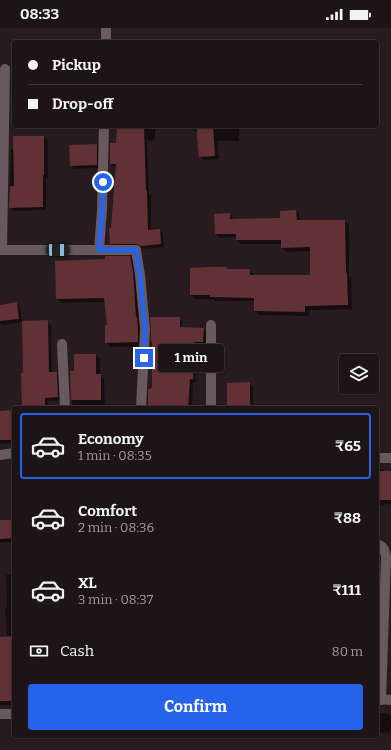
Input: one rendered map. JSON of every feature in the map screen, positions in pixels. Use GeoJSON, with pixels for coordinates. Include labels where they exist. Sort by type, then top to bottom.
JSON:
{"type":"FeatureCollection","features":[{"type":"Feature","properties":{"kind":"street"},"geometry":{"type":"LineString","coordinates":[[106,28],[106,40]]}},
{"type":"Feature","properties":{"kind":"street"},"geometry":{"type":"LineString","coordinates":[[5,69],[1,250],[136,250],[145,329],[141,406]]}},
{"type":"Feature","properties":{"kind":"street"},"geometry":{"type":"LineString","coordinates":[[99,250],[102,210],[104,128]]}},
{"type":"Feature","properties":{"kind":"street"},"geometry":{"type":"LineString","coordinates":[[211,325],[211,406]]}},
{"type":"Feature","properties":{"kind":"street"},"geometry":{"type":"LineString","coordinates":[[62,344],[65,406]]}},
{"type":"Feature","properties":{"kind":"street"},"geometry":{"type":"LineString","coordinates":[[0,454],[12,453]]}},
{"type":"Feature","properties":{"kind":"street"},"geometry":{"type":"LineString","coordinates":[[379,458],[391,458]]}},
{"type":"Feature","properties":{"kind":"street"},"geometry":{"type":"LineString","coordinates":[[379,544],[391,542]]}},
{"type":"Feature","properties":{"kind":"street"},"geometry":{"type":"LineString","coordinates":[[379,545],[384,549],[386,557],[383,700]]}},
{"type":"Feature","properties":{"kind":"street"},"geometry":{"type":"LineString","coordinates":[[0,714],[12,714]]}},
{"type":"Feature","properties":{"kind":"building"},"geometry":{"type":"Polygon","coordinates":[[[117,128],[144,128],[148,230],[160,229],[161,244],[141,246],[136,244],[110,244],[109,228],[111,228],[116,164],[110,164],[110,143],[116,143],[117,128]]]}},
{"type":"Feature","properties":{"kind":"building"},"geometry":{"type":"Polygon","coordinates":[[[196,128],[213,128],[215,156],[199,157],[196,128]]]}},
{"type":"Feature","properties":{"kind":"building"},"geometry":{"type":"Polygon","coordinates":[[[13,136],[44,136],[43,207],[9,208],[10,186],[14,186],[13,136]]]}},
{"type":"Feature","properties":{"kind":"building"},"geometry":{"type":"Polygon","coordinates":[[[97,144],[97,165],[70,166],[69,145],[97,144]]]}},
{"type":"Feature","properties":{"kind":"building"},"geometry":{"type":"Polygon","coordinates":[[[296,210],[297,220],[345,220],[348,305],[305,306],[305,312],[254,311],[254,298],[190,295],[190,268],[227,267],[227,269],[250,269],[250,275],[310,275],[310,247],[281,248],[281,240],[236,240],[236,234],[215,234],[214,214],[230,213],[230,219],[280,218],[280,211],[296,210]]]}},
{"type":"Feature","properties":{"kind":"building"},"geometry":{"type":"Polygon","coordinates":[[[105,256],[130,256],[133,271],[138,342],[105,343],[105,325],[107,325],[104,298],[56,299],[55,261],[105,259],[105,256]]]}},
{"type":"Feature","properties":{"kind":"building"},"geometry":{"type":"Polygon","coordinates":[[[17,302],[19,319],[0,321],[0,305],[17,302]]]}},
{"type":"Feature","properties":{"kind":"building"},"geometry":{"type":"Polygon","coordinates":[[[150,317],[180,317],[180,327],[204,328],[203,342],[194,342],[193,379],[190,379],[188,406],[148,406],[148,389],[152,388],[150,317]]]}},
{"type":"Feature","properties":{"kind":"building"},"geometry":{"type":"Polygon","coordinates":[[[48,320],[49,372],[57,372],[58,397],[45,398],[45,406],[22,406],[22,321],[48,320]]]}},
{"type":"Feature","properties":{"kind":"building"},"geometry":{"type":"Polygon","coordinates":[[[74,354],[96,354],[96,374],[101,374],[101,400],[71,400],[70,371],[74,371],[74,354]]]}},
{"type":"Feature","properties":{"kind":"building"},"geometry":{"type":"Polygon","coordinates":[[[250,382],[250,406],[227,406],[227,383],[250,382]]]}},
{"type":"Feature","properties":{"kind":"building"},"geometry":{"type":"Polygon","coordinates":[[[12,410],[12,440],[0,440],[0,411],[12,410]]]}},
{"type":"Feature","properties":{"kind":"building"},"geometry":{"type":"Polygon","coordinates":[[[379,471],[391,471],[391,500],[379,500],[379,471]]]}},
{"type":"Feature","properties":{"kind":"building"},"geometry":{"type":"Polygon","coordinates":[[[0,520],[12,520],[12,538],[0,539],[0,520]]]}},
{"type":"Feature","properties":{"kind":"building"},"geometry":{"type":"Polygon","coordinates":[[[12,636],[12,701],[0,701],[0,637],[12,636]]]}},
{"type":"Feature","properties":{"kind":"route"},"geometry":{"type":"LineString","coordinates":[[103,182],[99,250],[136,250],[145,329],[144,358]]}}]}
